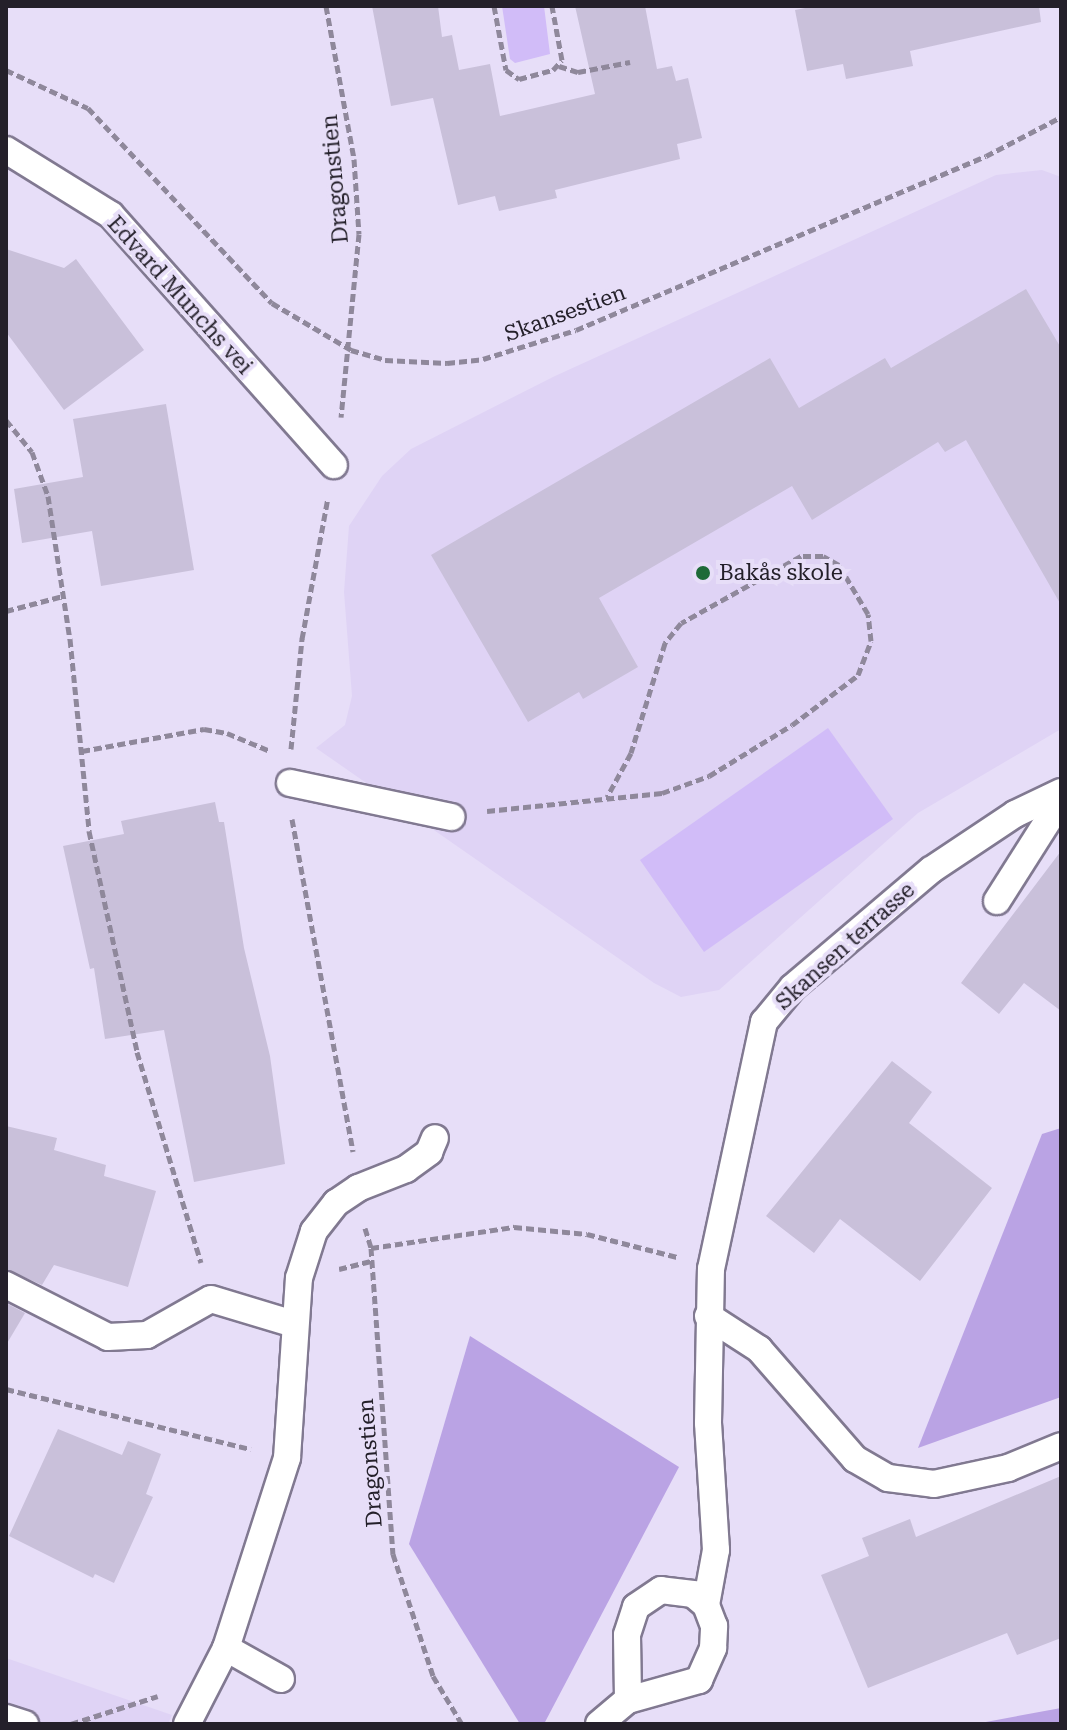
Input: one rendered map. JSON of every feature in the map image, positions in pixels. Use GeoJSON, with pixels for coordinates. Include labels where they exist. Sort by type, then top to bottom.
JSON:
{"type":"FeatureCollection","features":[{"type":"Feature","properties":{"kind":"lane","name":"Edvard Munchs vei"},"geometry":{"type":"LineString","coordinates":[[6,150],[111,215],[334,465]]}},
{"type":"Feature","properties":{"kind":"lane"},"geometry":{"type":"LineString","coordinates":[[290,783],[451,817]]}},
{"type":"Feature","properties":{"kind":"lane","name":"Skansen terrasse"},"geometry":{"type":"LineString","coordinates":[[599,1724],[628,1700],[699,1680],[713,1648],[714,1626],[706,1605],[716,1550],[708,1316],[711,1269],[733,1179],[755,1046],[775,1006],[931,870],[1015,814],[1061,792]]}},
{"type":"Feature","properties":{"kind":"lane"},"geometry":{"type":"LineString","coordinates":[[997,901],[1061,800]]}},
{"type":"Feature","properties":{"kind":"lane"},"geometry":{"type":"LineString","coordinates":[[187,1724],[226,1648],[287,1458],[294,1324],[301,1266],[314,1231],[336,1203],[358,1188],[406,1169],[429,1152],[435,1138]]}},
{"type":"Feature","properties":{"kind":"lane"},"geometry":{"type":"LineString","coordinates":[[6,1285],[108,1337],[147,1335],[211,1299],[294,1324]]}},
{"type":"Feature","properties":{"kind":"lane"},"geometry":{"type":"LineString","coordinates":[[708,1316],[759,1349],[855,1459],[888,1478],[934,1484],[1008,1468],[1061,1446]]}},
{"type":"Feature","properties":{"kind":"lane"},"geometry":{"type":"LineString","coordinates":[[628,1700],[627,1635],[636,1607],[661,1590],[693,1594],[706,1605]]}},
{"type":"Feature","properties":{"kind":"lane"},"geometry":{"type":"LineString","coordinates":[[226,1648],[281,1679]]}},
{"type":"Feature","properties":{"kind":"lane"},"geometry":{"type":"LineString","coordinates":[[6,1718],[25,1724]]}},
{"type":"Feature","properties":{"kind":"path","name":"Dragonstien"},"geometry":{"type":"LineString","coordinates":[[326,6],[354,159],[359,234],[351,350]]}},
{"type":"Feature","properties":{"kind":"path"},"geometry":{"type":"LineString","coordinates":[[494,6],[511,78],[559,66],[578,72],[630,62]]}},
{"type":"Feature","properties":{"kind":"path"},"geometry":{"type":"LineString","coordinates":[[552,6],[562,53],[559,66]]}},
{"type":"Feature","properties":{"kind":"path","name":"Skansestien"},"geometry":{"type":"LineString","coordinates":[[6,70],[88,108],[272,303],[351,350],[385,360],[447,363],[533,346],[986,156],[1061,117]]}},
{"type":"Feature","properties":{"kind":"path"},"geometry":{"type":"LineString","coordinates":[[6,420],[32,452],[48,496],[82,751],[89,831],[137,1052],[211,1299]]}},
{"type":"Feature","properties":{"kind":"path"},"geometry":{"type":"LineString","coordinates":[[451,817],[662,793],[709,776],[792,725],[858,675],[871,641],[868,614],[839,565],[823,556],[801,556],[681,623],[665,643],[631,753],[607,797]]}},
{"type":"Feature","properties":{"kind":"path"},"geometry":{"type":"LineString","coordinates":[[6,611],[63,596]]}},
{"type":"Feature","properties":{"kind":"path"},"geometry":{"type":"LineString","coordinates":[[82,751],[204,729],[291,754]]}},
{"type":"Feature","properties":{"kind":"path","name":"Dragonstien"},"geometry":{"type":"LineString","coordinates":[[358,1188],[371,1248],[393,1554],[433,1676],[462,1724]]}},
{"type":"Feature","properties":{"kind":"path"},"geometry":{"type":"LineString","coordinates":[[371,1248],[514,1227],[587,1234],[711,1269]]}},
{"type":"Feature","properties":{"kind":"path"},"geometry":{"type":"LineString","coordinates":[[6,1389],[287,1458]]}},
{"type":"Feature","properties":{"kind":"path"},"geometry":{"type":"LineString","coordinates":[[71,1724],[213,1674]]}},
{"type":"Feature","properties":{"kind":"shaded area"},"geometry":{"type":"Polygon","coordinates":[[[502,6],[544,6],[550,54],[515,63],[510,59],[502,6]]]}},
{"type":"Feature","properties":{"kind":"shaded area","name":"Bakås skole"},"geometry":{"type":"Polygon","coordinates":[[[1042,170],[1061,177],[1061,729],[918,813],[719,990],[681,997],[654,983],[316,748],[345,725],[352,696],[344,592],[349,526],[382,476],[411,449],[555,376],[996,175],[1042,170]]]}},
{"type":"Feature","properties":{"kind":"shaded area"},"geometry":{"type":"Polygon","coordinates":[[[828,728],[893,819],[704,952],[640,860],[828,728]]]}},
{"type":"Feature","properties":{"kind":"shaded area"},"geometry":{"type":"Polygon","coordinates":[[[1061,1128],[1061,1397],[918,1448],[1042,1134],[1061,1128]]]}},
{"type":"Feature","properties":{"kind":"shaded area"},"geometry":{"type":"Polygon","coordinates":[[[470,1336],[679,1467],[544,1724],[520,1724],[409,1544],[470,1336]]]}},
{"type":"Feature","properties":{"kind":"shaded area"},"geometry":{"type":"Polygon","coordinates":[[[6,1658],[172,1715],[168,1724],[6,1724],[6,1658]]]}},
{"type":"Feature","properties":{"kind":"shaded area"},"geometry":{"type":"Polygon","coordinates":[[[1061,1708],[1061,1724],[975,1724],[1061,1708]]]}},
{"type":"Feature","properties":{"kind":"building"},"geometry":{"type":"Polygon","coordinates":[[[372,6],[438,6],[442,37],[452,35],[459,70],[490,64],[500,116],[595,94],[575,6],[645,6],[657,69],[672,66],[676,81],[688,78],[702,138],[677,144],[680,159],[555,190],[557,198],[499,211],[495,196],[458,205],[433,98],[391,106],[372,6]]]}},
{"type":"Feature","properties":{"kind":"building"},"geometry":{"type":"Polygon","coordinates":[[[815,6],[1039,6],[1041,22],[910,51],[913,66],[846,79],[843,64],[807,71],[795,10],[815,6]]]}},
{"type":"Feature","properties":{"kind":"building"},"geometry":{"type":"Polygon","coordinates":[[[6,249],[64,268],[76,259],[144,350],[64,410],[6,332],[6,249]]]}},
{"type":"Feature","properties":{"kind":"building"},"geometry":{"type":"Polygon","coordinates":[[[1026,289],[1061,348],[1061,605],[966,440],[945,452],[938,442],[812,520],[792,486],[599,598],[638,667],[583,699],[579,692],[528,722],[431,555],[770,358],[799,408],[885,358],[891,368],[1026,289]]]}},
{"type":"Feature","properties":{"kind":"building"},"geometry":{"type":"Polygon","coordinates":[[[166,404],[194,570],[101,586],[92,531],[22,543],[14,489],[83,477],[73,419],[166,404]]]}},
{"type":"Feature","properties":{"kind":"building"},"geometry":{"type":"Polygon","coordinates":[[[215,802],[219,822],[224,822],[244,948],[270,1056],[285,1164],[194,1182],[164,1030],[105,1039],[94,968],[90,969],[63,846],[124,834],[121,821],[215,802]]]}},
{"type":"Feature","properties":{"kind":"building"},"geometry":{"type":"Polygon","coordinates":[[[1061,851],[1061,1011],[1024,983],[999,1014],[961,983],[1061,851]]]}},
{"type":"Feature","properties":{"kind":"building"},"geometry":{"type":"Polygon","coordinates":[[[892,1061],[932,1092],[909,1123],[992,1188],[920,1281],[840,1219],[814,1253],[766,1216],[892,1061]]]}},
{"type":"Feature","properties":{"kind":"building"},"geometry":{"type":"Polygon","coordinates":[[[6,1126],[57,1138],[54,1150],[106,1165],[104,1176],[156,1191],[128,1287],[54,1265],[42,1285],[6,1269],[6,1126]]]}},
{"type":"Feature","properties":{"kind":"building"},"geometry":{"type":"Polygon","coordinates":[[[6,1303],[25,1313],[6,1345],[6,1303]]]}},
{"type":"Feature","properties":{"kind":"building"},"geometry":{"type":"Polygon","coordinates":[[[58,1429],[122,1455],[128,1441],[161,1454],[146,1494],[153,1497],[114,1583],[95,1574],[93,1578],[9,1536],[58,1429]]]}},
{"type":"Feature","properties":{"kind":"building"},"geometry":{"type":"Polygon","coordinates":[[[1061,1476],[1061,1638],[1017,1655],[1007,1633],[868,1688],[821,1575],[869,1556],[862,1538],[910,1519],[916,1537],[1061,1476]]]}},
{"type":"Feature","properties":{"kind":"place","name":"Bakås skole"},"geometry":{"type":"Point","coordinates":[703,573]}}]}
